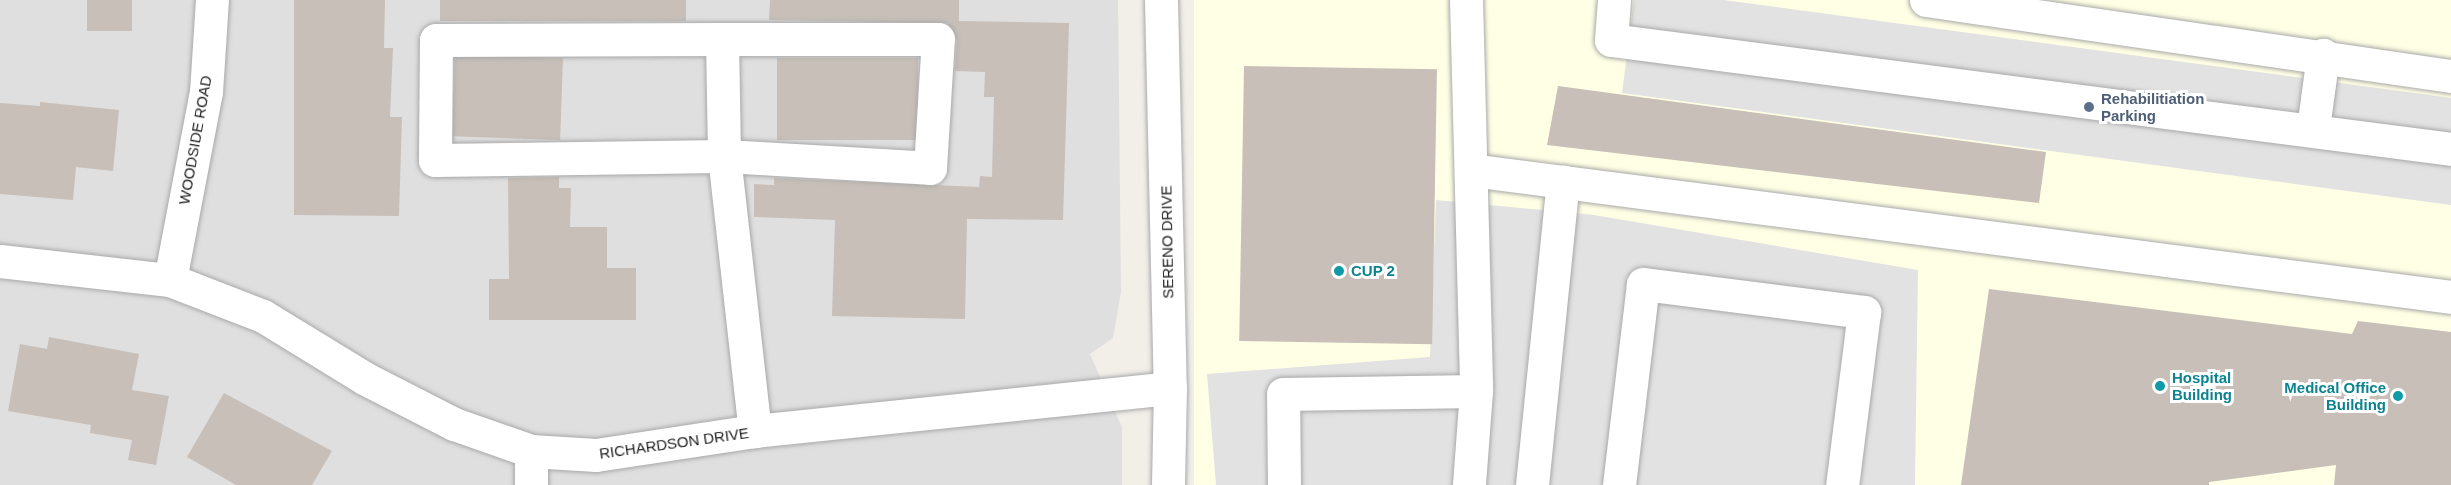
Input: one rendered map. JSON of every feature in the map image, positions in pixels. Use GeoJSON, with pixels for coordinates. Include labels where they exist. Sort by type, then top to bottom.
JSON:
{"type":"FeatureCollection","features":[{"type":"Feature","properties":{"kind":"street","name":"WOODSIDE ROAD"},"geometry":{"type":"LineString","coordinates":[[170,280],[206,92],[212,0]]}},
{"type":"Feature","properties":{"kind":"street","name":"SERENO DRIVE"},"geometry":{"type":"LineString","coordinates":[[1161,0],[1170,388],[1168,485]]}},
{"type":"Feature","properties":{"kind":"street"},"geometry":{"type":"LineString","coordinates":[[1466,0],[1476,391],[1469,485]]}},
{"type":"Feature","properties":{"kind":"street"},"geometry":{"type":"LineString","coordinates":[[1614,0],[1611,40],[2313,128],[2451,149]]}},
{"type":"Feature","properties":{"kind":"street"},"geometry":{"type":"LineString","coordinates":[[1926,0],[2323,55],[2451,76]]}},
{"type":"Feature","properties":{"kind":"street"},"geometry":{"type":"LineString","coordinates":[[723,39],[724,156],[755,431]]}},
{"type":"Feature","properties":{"kind":"street"},"geometry":{"type":"LineString","coordinates":[[938,39],[930,168],[724,156],[435,160],[436,40],[938,39]]}},
{"type":"Feature","properties":{"kind":"street"},"geometry":{"type":"LineString","coordinates":[[2313,128],[2323,55]]}},
{"type":"Feature","properties":{"kind":"street"},"geometry":{"type":"LineString","coordinates":[[1471,170],[2451,297]]}},
{"type":"Feature","properties":{"kind":"street"},"geometry":{"type":"LineString","coordinates":[[1532,485],[1563,182]]}},
{"type":"Feature","properties":{"kind":"street","name":"RICHARDSON DRIVE"},"geometry":{"type":"LineString","coordinates":[[0,261],[170,280],[263,316],[364,378],[454,423],[531,451],[596,455],[755,431],[1170,388]]}},
{"type":"Feature","properties":{"kind":"street"},"geometry":{"type":"LineString","coordinates":[[1619,485],[1643,284],[1864,312],[1842,485]]}},
{"type":"Feature","properties":{"kind":"street"},"geometry":{"type":"LineString","coordinates":[[1284,485],[1283,394],[1476,391]]}},
{"type":"Feature","properties":{"kind":"street"},"geometry":{"type":"LineString","coordinates":[[531,451],[531,485]]}},
{"type":"Feature","properties":{"kind":"shaded area"},"geometry":{"type":"Polygon","coordinates":[[[0,0],[1118,0],[1121,292],[1113,338],[1090,354],[1122,427],[1122,485],[0,485],[0,0]]]}},
{"type":"Feature","properties":{"kind":"shaded area"},"geometry":{"type":"Polygon","coordinates":[[[1194,0],[2451,0],[2451,485],[1194,485],[1194,0]]]}},
{"type":"Feature","properties":{"kind":"shaded area","name":"Rehabilitiation Parking"},"geometry":{"type":"Polygon","coordinates":[[[1634,0],[1724,0],[2451,98],[2451,205],[1622,93],[1634,0]]]}},
{"type":"Feature","properties":{"kind":"shaded area"},"geometry":{"type":"Polygon","coordinates":[[[1436,200],[1594,215],[1918,270],[1915,485],[1216,485],[1207,374],[1430,357],[1436,200]]]}},
{"type":"Feature","properties":{"kind":"building"},"geometry":{"type":"Polygon","coordinates":[[[87,0],[132,0],[132,31],[87,31],[87,0]]]}},
{"type":"Feature","properties":{"kind":"building"},"geometry":{"type":"Polygon","coordinates":[[[294,0],[385,0],[384,48],[393,48],[390,117],[402,117],[399,216],[294,215],[294,0]]]}},
{"type":"Feature","properties":{"kind":"building"},"geometry":{"type":"Polygon","coordinates":[[[440,0],[686,0],[686,21],[440,21],[440,0]]]}},
{"type":"Feature","properties":{"kind":"building"},"geometry":{"type":"Polygon","coordinates":[[[770,0],[959,0],[959,21],[1069,23],[1063,220],[967,219],[965,319],[832,316],[835,220],[754,217],[754,184],[774,185],[774,178],[979,187],[980,176],[992,177],[994,97],[984,97],[985,72],[955,71],[957,40],[947,23],[769,20],[770,0]]]}},
{"type":"Feature","properties":{"kind":"building"},"geometry":{"type":"Polygon","coordinates":[[[455,54],[563,58],[560,140],[452,136],[455,54]]]}},
{"type":"Feature","properties":{"kind":"building"},"geometry":{"type":"Polygon","coordinates":[[[777,58],[918,58],[918,140],[777,140],[777,58]]]}},
{"type":"Feature","properties":{"kind":"building","name":"CUP 2"},"geometry":{"type":"Polygon","coordinates":[[[1244,66],[1437,69],[1432,344],[1239,341],[1244,66]]]}},
{"type":"Feature","properties":{"kind":"building"},"geometry":{"type":"Polygon","coordinates":[[[1558,86],[2046,152],[2039,203],[1547,145],[1558,86]]]}},
{"type":"Feature","properties":{"kind":"building"},"geometry":{"type":"Polygon","coordinates":[[[40,102],[119,110],[113,171],[76,167],[73,200],[0,194],[0,103],[40,106],[40,102]]]}},
{"type":"Feature","properties":{"kind":"building"},"geometry":{"type":"Polygon","coordinates":[[[559,177],[559,188],[571,188],[570,227],[607,227],[607,268],[636,268],[636,320],[489,320],[489,279],[509,279],[508,178],[559,177]]]}},
{"type":"Feature","properties":{"kind":"building","name":"Hospital Building"},"geometry":{"type":"Polygon","coordinates":[[[1989,289],[2352,334],[2358,321],[2451,332],[2451,485],[2334,485],[2336,465],[2209,482],[2209,485],[1961,485],[1989,289]]]}},
{"type":"Feature","properties":{"kind":"building"},"geometry":{"type":"Polygon","coordinates":[[[49,337],[139,354],[132,390],[169,396],[156,465],[128,460],[132,440],[90,433],[91,425],[8,411],[20,344],[47,349],[49,337]]]}},
{"type":"Feature","properties":{"kind":"building"},"geometry":{"type":"Polygon","coordinates":[[[224,393],[332,451],[312,485],[236,485],[187,457],[224,393]]]}},
{"type":"Feature","properties":{"kind":"place","name":"Rehabilitiation Parking"},"geometry":{"type":"Point","coordinates":[2089,107]}},
{"type":"Feature","properties":{"kind":"place","name":"CUP 2"},"geometry":{"type":"Point","coordinates":[1339,271]}},
{"type":"Feature","properties":{"kind":"place","name":"Hospital Building"},"geometry":{"type":"Point","coordinates":[2160,386]}},
{"type":"Feature","properties":{"kind":"place","name":"Medical Office Building"},"geometry":{"type":"Point","coordinates":[2398,396]}}]}
